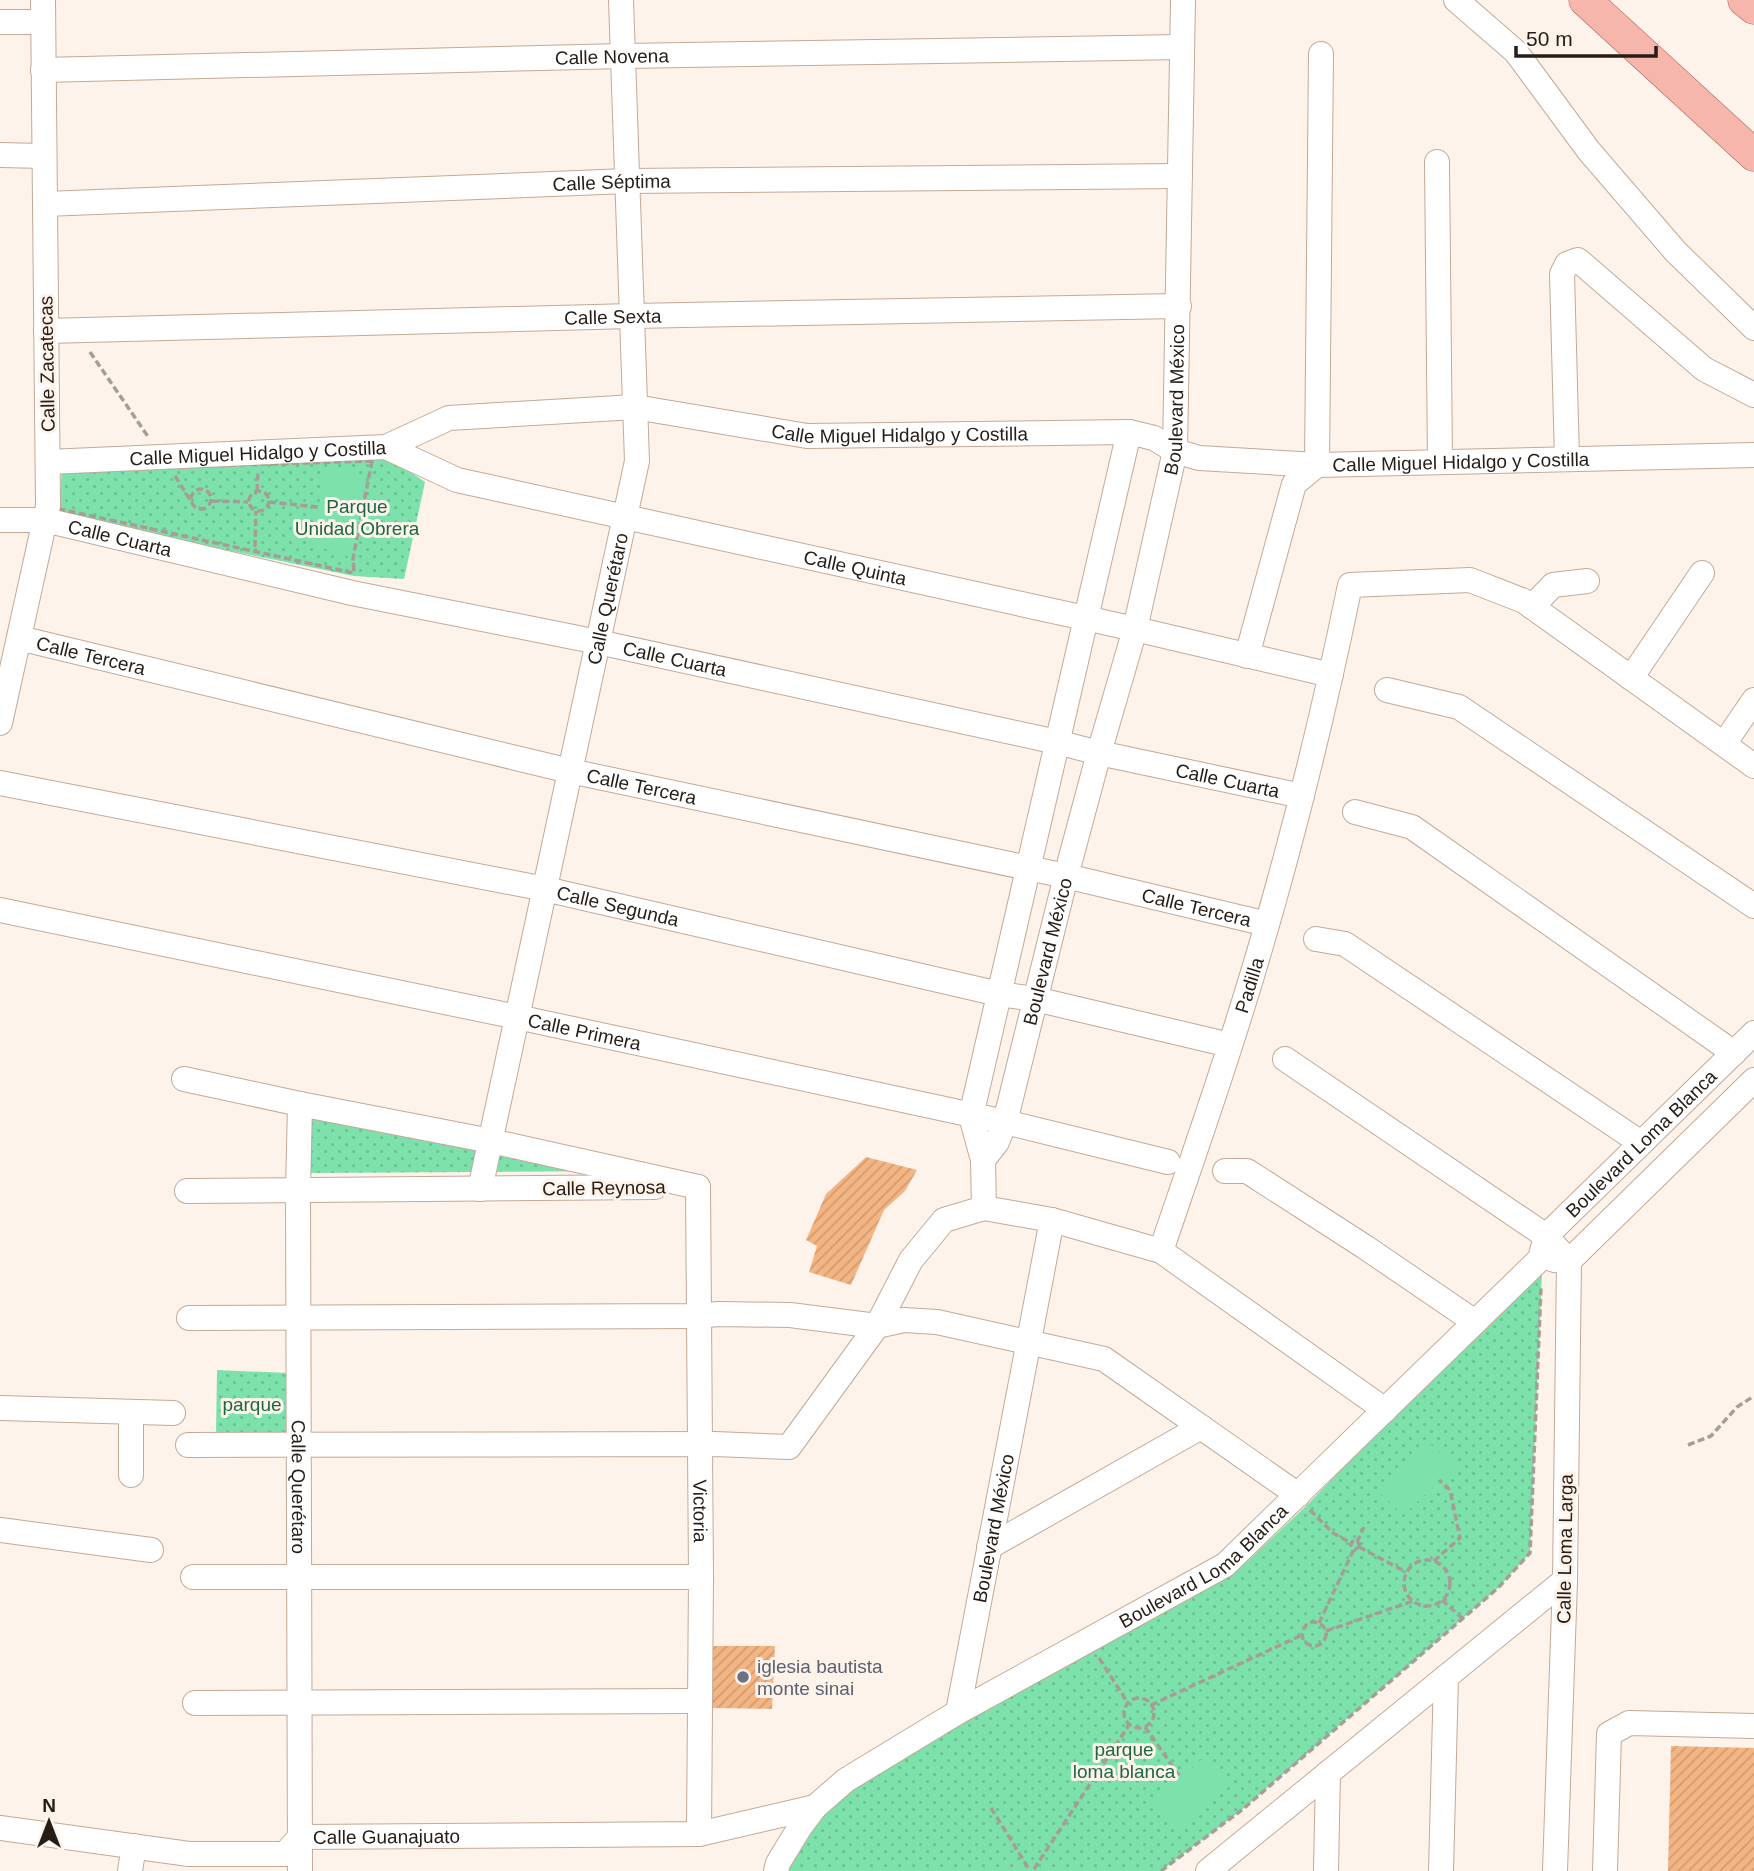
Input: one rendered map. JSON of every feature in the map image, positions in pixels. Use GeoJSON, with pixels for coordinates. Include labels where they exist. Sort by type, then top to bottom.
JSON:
{"type":"FeatureCollection","features":[{"type":"Feature","properties":{"kind":"main road"},"geometry":{"type":"LineString","coordinates":[[1585,0],[1754,155]]}},
{"type":"Feature","properties":{"kind":"main road"},"geometry":{"type":"LineString","coordinates":[[1744,0],[1754,8]]}},
{"type":"Feature","properties":{"kind":"street","name":"Calle Querétaro"},"geometry":{"type":"LineString","coordinates":[[480,1189],[637,461],[621,0]]}},
{"type":"Feature","properties":{"kind":"street","name":"Boulevard México"},"geometry":{"type":"LineString","coordinates":[[983,1160],[997,1142],[1005,1122],[1066,876],[1135,629],[1175,451],[1182,0]]}},
{"type":"Feature","properties":{"kind":"street"},"geometry":{"type":"LineString","coordinates":[[1456,0],[1516,52],[1589,150],[1676,252],[1754,328]]}},
{"type":"Feature","properties":{"kind":"street"},"geometry":{"type":"LineString","coordinates":[[0,22],[43,11]]}},
{"type":"Feature","properties":{"kind":"street","name":"Calle Zacatecas"},"geometry":{"type":"LineString","coordinates":[[0,723],[5,679],[19,638],[48,506],[43,11]]}},
{"type":"Feature","properties":{"kind":"street","name":"Calle Novena"},"geometry":{"type":"LineString","coordinates":[[43,70],[623,56],[1181,47]]}},
{"type":"Feature","properties":{"kind":"street"},"geometry":{"type":"LineString","coordinates":[[1247,656],[1294,484],[1317,465],[1321,54]]}},
{"type":"Feature","properties":{"kind":"street"},"geometry":{"type":"LineString","coordinates":[[0,155],[44,156]]}},
{"type":"Feature","properties":{"kind":"street"},"geometry":{"type":"LineString","coordinates":[[1437,162],[1440,462]]}},
{"type":"Feature","properties":{"kind":"street","name":"Calle Séptima"},"geometry":{"type":"LineString","coordinates":[[45,204],[628,181],[1180,176]]}},
{"type":"Feature","properties":{"kind":"street"},"geometry":{"type":"LineString","coordinates":[[1567,459],[1562,274],[1567,264],[1578,260],[1703,369],[1754,396]]}},
{"type":"Feature","properties":{"kind":"street","name":"Calle Sexta"},"geometry":{"type":"LineString","coordinates":[[46,331],[1179,306]]}},
{"type":"Feature","properties":{"kind":"street","name":"Calle Miguel Hidalgo y Costilla"},"geometry":{"type":"LineString","coordinates":[[48,462],[386,447],[449,418],[635,407],[807,436],[1129,432],[1154,438],[1175,451],[1199,458],[1317,465],[1754,456]]}},
{"type":"Feature","properties":{"kind":"street","name":"Boulevard México"},"geometry":{"type":"LineString","coordinates":[[983,1160],[971,1116],[1129,432]]}},
{"type":"Feature","properties":{"kind":"street","name":"Calle Quinta"},"geometry":{"type":"LineString","coordinates":[[386,447],[457,480],[1135,629],[1331,675]]}},
{"type":"Feature","properties":{"kind":"street","name":"Calle Cuarta"},"geometry":{"type":"LineString","coordinates":[[0,520],[45,520],[352,593],[598,642],[1302,796]]}},
{"type":"Feature","properties":{"kind":"street"},"geometry":{"type":"LineString","coordinates":[[1631,678],[1702,573]]}},
{"type":"Feature","properties":{"kind":"street","name":"Padilla"},"geometry":{"type":"LineString","coordinates":[[1161,1251],[1230,1045],[1267,924],[1302,796],[1350,585],[1470,580],[1524,601],[1532,607]]}},
{"type":"Feature","properties":{"kind":"street"},"geometry":{"type":"LineString","coordinates":[[1587,581],[1553,585],[1532,607],[1754,766]]}},
{"type":"Feature","properties":{"kind":"street","name":"Calle Tercera"},"geometry":{"type":"LineString","coordinates":[[19,638],[570,771],[1066,876],[1267,924]]}},
{"type":"Feature","properties":{"kind":"street"},"geometry":{"type":"LineString","coordinates":[[1387,690],[1459,707],[1754,906]]}},
{"type":"Feature","properties":{"kind":"street"},"geometry":{"type":"LineString","coordinates":[[1724,744],[1754,701]]}},
{"type":"Feature","properties":{"kind":"street","name":"Calle Segunda"},"geometry":{"type":"LineString","coordinates":[[0,783],[545,889],[999,995],[1035,999],[1230,1045]]}},
{"type":"Feature","properties":{"kind":"street"},"geometry":{"type":"LineString","coordinates":[[1354,812],[1412,827],[1734,1053]]}},
{"type":"Feature","properties":{"kind":"street","name":"Calle Primera"},"geometry":{"type":"LineString","coordinates":[[0,910],[1005,1122],[1168,1163]]}},
{"type":"Feature","properties":{"kind":"street"},"geometry":{"type":"LineString","coordinates":[[1316,939],[1345,944],[1641,1143]]}},
{"type":"Feature","properties":{"kind":"street","name":"Boulevard Loma Blanca"},"geometry":{"type":"LineString","coordinates":[[815,1807],[846,1780],[958,1712],[1225,1566],[1302,1501],[1385,1410],[1475,1322],[1641,1143],[1754,1033]]}},
{"type":"Feature","properties":{"kind":"street"},"geometry":{"type":"LineString","coordinates":[[1285,1059],[1543,1248],[1569,1261]]}},
{"type":"Feature","properties":{"kind":"street","name":"Calle Reynosa"},"geometry":{"type":"LineString","coordinates":[[184,1079],[698,1187]]}},
{"type":"Feature","properties":{"kind":"street","name":"Boulevard Loma Blanca"},"geometry":{"type":"LineString","coordinates":[[1569,1261],[1754,1080]]}},
{"type":"Feature","properties":{"kind":"street","name":"Calle Querétaro"},"geometry":{"type":"LineString","coordinates":[[300,1104],[300,1871]]}},
{"type":"Feature","properties":{"kind":"street"},"geometry":{"type":"LineString","coordinates":[[983,1160],[984,1208]]}},
{"type":"Feature","properties":{"kind":"street"},"geometry":{"type":"LineString","coordinates":[[1225,1171],[1247,1171],[1475,1322]]}},
{"type":"Feature","properties":{"kind":"street","name":"Calle Reynosa"},"geometry":{"type":"LineString","coordinates":[[187,1191],[698,1187]]}},
{"type":"Feature","properties":{"kind":"street","name":"Victoria"},"geometry":{"type":"LineString","coordinates":[[698,1187],[701,1577],[699,1833]]}},
{"type":"Feature","properties":{"kind":"street"},"geometry":{"type":"LineString","coordinates":[[188,1445],[700,1444],[789,1447],[877,1326],[911,1260],[944,1220],[984,1208],[1052,1220],[1161,1251],[1385,1410]]}},
{"type":"Feature","properties":{"kind":"street","name":"Boulevard México"},"geometry":{"type":"LineString","coordinates":[[958,1712],[1052,1220]]}},
{"type":"Feature","properties":{"kind":"street","name":"Calle Loma Larga"},"geometry":{"type":"LineString","coordinates":[[1555,1871],[1565,1580],[1569,1261]]}},
{"type":"Feature","properties":{"kind":"street"},"geometry":{"type":"LineString","coordinates":[[189,1318],[718,1314],[790,1315],[877,1326],[904,1320],[937,1322],[1104,1359],[1302,1501]]}},
{"type":"Feature","properties":{"kind":"street"},"geometry":{"type":"LineString","coordinates":[[0,1408],[173,1413]]}},
{"type":"Feature","properties":{"kind":"street"},"geometry":{"type":"LineString","coordinates":[[131,1412],[131,1475]]}},
{"type":"Feature","properties":{"kind":"street"},"geometry":{"type":"LineString","coordinates":[[989,1547],[1201,1427]]}},
{"type":"Feature","properties":{"kind":"street"},"geometry":{"type":"LineString","coordinates":[[0,1530],[151,1550]]}},
{"type":"Feature","properties":{"kind":"street"},"geometry":{"type":"LineString","coordinates":[[193,1577],[701,1577]]}},
{"type":"Feature","properties":{"kind":"street"},"geometry":{"type":"LineString","coordinates":[[1209,1871],[1565,1580]]}},
{"type":"Feature","properties":{"kind":"street"},"geometry":{"type":"LineString","coordinates":[[1441,1871],[1446,1677]]}},
{"type":"Feature","properties":{"kind":"street"},"geometry":{"type":"LineString","coordinates":[[195,1703],[699,1701]]}},
{"type":"Feature","properties":{"kind":"street"},"geometry":{"type":"LineString","coordinates":[[1605,1871],[1609,1734],[1629,1723],[1754,1726]]}},
{"type":"Feature","properties":{"kind":"street"},"geometry":{"type":"LineString","coordinates":[[1326,1871],[1328,1773]]}},
{"type":"Feature","properties":{"kind":"street"},"geometry":{"type":"LineString","coordinates":[[776,1871],[778,1863],[815,1807]]}},
{"type":"Feature","properties":{"kind":"street","name":"Calle Guanajuato"},"geometry":{"type":"LineString","coordinates":[[0,1828],[188,1854],[285,1854],[300,1837],[699,1833],[815,1807]]}},
{"type":"Feature","properties":{"kind":"street"},"geometry":{"type":"LineString","coordinates":[[130,1871],[134,1846]]}},
{"type":"Feature","properties":{"kind":"path"},"geometry":{"type":"LineString","coordinates":[[84,343],[153,444]]}},
{"type":"Feature","properties":{"kind":"path"},"geometry":{"type":"LineString","coordinates":[[161,456],[194,506],[202,509],[209,506],[212,501],[210,492],[201,488],[194,491],[191,501]]}},
{"type":"Feature","properties":{"kind":"path"},"geometry":{"type":"LineString","coordinates":[[372,461],[353,558],[354,573],[55,508],[57,470],[258,464],[372,461]]}},
{"type":"Feature","properties":{"kind":"path"},"geometry":{"type":"LineString","coordinates":[[257,491],[258,464]]}},
{"type":"Feature","properties":{"kind":"path"},"geometry":{"type":"LineString","coordinates":[[248,502],[257,491]]}},
{"type":"Feature","properties":{"kind":"path"},"geometry":{"type":"LineString","coordinates":[[257,491],[265,494],[269,502]]}},
{"type":"Feature","properties":{"kind":"path"},"geometry":{"type":"LineString","coordinates":[[212,501],[248,502]]}},
{"type":"Feature","properties":{"kind":"path"},"geometry":{"type":"LineString","coordinates":[[248,502],[256,511],[263,510],[269,502]]}},
{"type":"Feature","properties":{"kind":"path"},"geometry":{"type":"LineString","coordinates":[[269,502],[318,507]]}},
{"type":"Feature","properties":{"kind":"path"},"geometry":{"type":"LineString","coordinates":[[255,551],[256,511]]}},
{"type":"Feature","properties":{"kind":"path"},"geometry":{"type":"LineString","coordinates":[[1161,1871],[1243,1810],[1498,1588],[1530,1553],[1541,1286]]}},
{"type":"Feature","properties":{"kind":"path"},"geometry":{"type":"LineString","coordinates":[[1688,1445],[1711,1436],[1737,1407],[1754,1396]]}},
{"type":"Feature","properties":{"kind":"path"},"geometry":{"type":"LineString","coordinates":[[1434,1561],[1460,1538],[1450,1490],[1439,1480]]}},
{"type":"Feature","properties":{"kind":"path"},"geometry":{"type":"LineString","coordinates":[[1302,1501],[1333,1533],[1352,1543],[1352,1547],[1357,1546],[1406,1572]]}},
{"type":"Feature","properties":{"kind":"path"},"geometry":{"type":"LineString","coordinates":[[1319,1623],[1364,1527]]}},
{"type":"Feature","properties":{"kind":"path"},"geometry":{"type":"LineString","coordinates":[[1434,1561],[1446,1570],[1450,1584],[1448,1591],[1442,1600],[1432,1606],[1424,1606],[1406,1594],[1406,1572],[1418,1562],[1434,1561]]}},
{"type":"Feature","properties":{"kind":"path"},"geometry":{"type":"LineString","coordinates":[[1442,1600],[1463,1619]]}},
{"type":"Feature","properties":{"kind":"path"},"geometry":{"type":"LineString","coordinates":[[1326,1631],[1413,1601]]}},
{"type":"Feature","properties":{"kind":"path"},"geometry":{"type":"LineString","coordinates":[[1311,1622],[1319,1623],[1326,1631],[1325,1639],[1316,1646],[1308,1645],[1302,1635],[1304,1627],[1311,1622]]}},
{"type":"Feature","properties":{"kind":"path"},"geometry":{"type":"LineString","coordinates":[[1151,1705],[1302,1635]]}},
{"type":"Feature","properties":{"kind":"path"},"geometry":{"type":"LineString","coordinates":[[1094,1651],[1128,1703]]}},
{"type":"Feature","properties":{"kind":"path"},"geometry":{"type":"LineString","coordinates":[[1137,1698],[1147,1701],[1153,1709],[1152,1720],[1145,1727],[1129,1725],[1124,1716],[1128,1703],[1137,1698]]}},
{"type":"Feature","properties":{"kind":"path"},"geometry":{"type":"LineString","coordinates":[[991,1808],[1032,1870],[1129,1725]]}},
{"type":"Feature","properties":{"kind":"path"},"geometry":{"type":"LineString","coordinates":[[1145,1727],[1180,1777]]}},
{"type":"Feature","properties":{"kind":"green space","name":"Parque Unidad Obrera"},"geometry":{"type":"Polygon","coordinates":[[[387,456],[425,482],[404,579],[354,576],[59,513],[62,466],[387,456]]]}},
{"type":"Feature","properties":{"kind":"green space"},"geometry":{"type":"Polygon","coordinates":[[[327,466],[365,476],[353,558],[311,544],[327,466]]]}},
{"type":"Feature","properties":{"kind":"green space"},"geometry":{"type":"Polygon","coordinates":[[[310,1114],[606,1171],[309,1173],[310,1114]]]}},
{"type":"Feature","properties":{"kind":"green space","name":"parque loma blanca"},"geometry":{"type":"Polygon","coordinates":[[[1542,1273],[1530,1553],[1498,1588],[1243,1809],[1161,1871],[788,1871],[793,1858],[821,1814],[861,1778],[1235,1573],[1308,1504],[1530,1274],[1542,1273]]]}},
{"type":"Feature","properties":{"kind":"green space","name":"parque"},"geometry":{"type":"Polygon","coordinates":[[[217,1370],[288,1373],[288,1435],[216,1435],[217,1370]]]}},
{"type":"Feature","properties":{"kind":"green space"},"geometry":{"type":"Polygon","coordinates":[[[1429,1443],[1456,1467],[1403,1515],[1379,1492],[1429,1443]]]}},
{"type":"Feature","properties":{"kind":"green space"},"geometry":{"type":"Polygon","coordinates":[[[1203,1758],[1228,1787],[1177,1831],[1154,1802],[1203,1758]]]}},
{"type":"Feature","properties":{"kind":"building"},"geometry":{"type":"Polygon","coordinates":[[[866,1157],[917,1170],[905,1191],[884,1210],[851,1285],[809,1272],[817,1246],[806,1240],[826,1194],[866,1157]]]}},
{"type":"Feature","properties":{"kind":"building","name":"iglesia bautista monte sinai"},"geometry":{"type":"Polygon","coordinates":[[[713,1646],[775,1646],[772,1709],[713,1708],[713,1646]]]}},
{"type":"Feature","properties":{"kind":"building"},"geometry":{"type":"Polygon","coordinates":[[[1671,1746],[1754,1748],[1754,1871],[1668,1871],[1671,1746]]]}},
{"type":"Feature","properties":{"kind":"place","name":"iglesia bautista monte sinai"},"geometry":{"type":"Point","coordinates":[743,1677]}}]}
